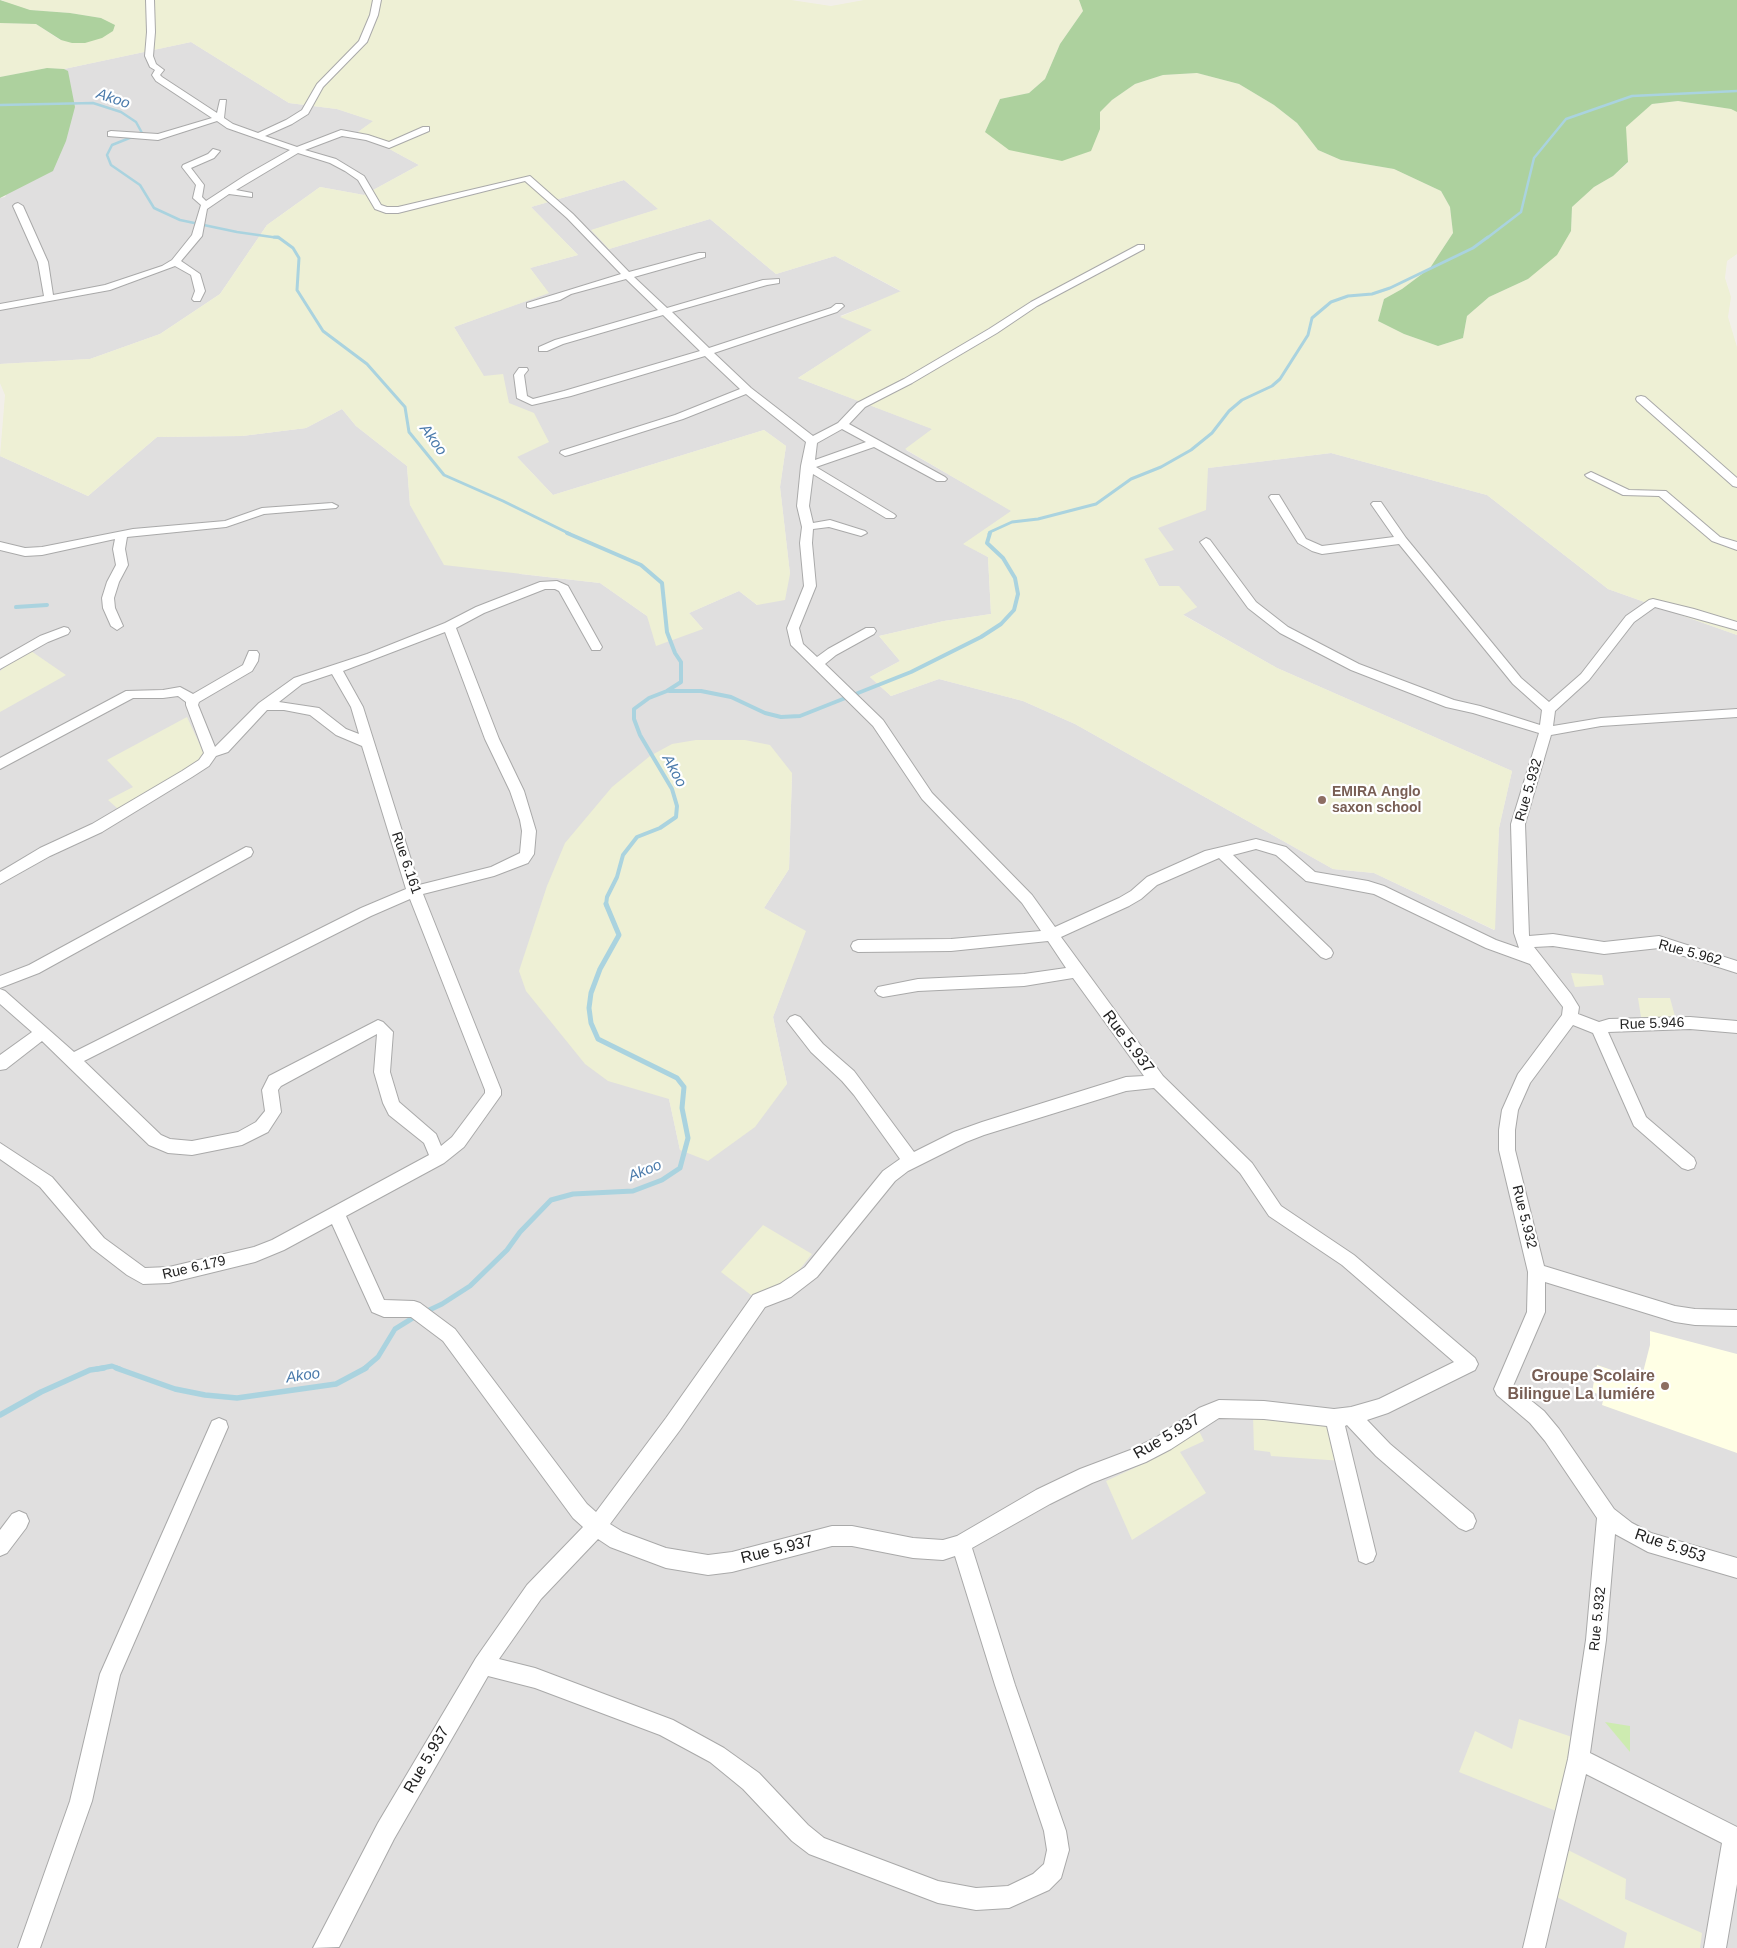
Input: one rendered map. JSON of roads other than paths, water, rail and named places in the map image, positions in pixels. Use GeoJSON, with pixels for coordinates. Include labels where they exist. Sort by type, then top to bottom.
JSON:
{"type":"FeatureCollection","features":[{"type":"Feature","properties":{"kind":"street"},"geometry":{"type":"LineString","coordinates":[[150,0],[151,32],[149,56],[153,65],[160,70],[156,75],[159,79],[178,86],[230,126],[333,161],[348,169],[361,178],[378,207],[386,210],[398,210],[527,178],[570,216],[605,254],[747,390],[812,441],[842,424],[861,405],[908,382],[1034,304],[1141,247]]}},
{"type":"Feature","properties":{"kind":"street"},"geometry":{"type":"LineString","coordinates":[[258,136],[305,112],[320,86],[363,42],[374,15],[377,0]]}},
{"type":"Feature","properties":{"kind":"street"},"geometry":{"type":"LineString","coordinates":[[220,118],[224,102]]}},
{"type":"Feature","properties":{"kind":"street"},"geometry":{"type":"LineString","coordinates":[[111,134],[158,137],[220,118]]}},
{"type":"Feature","properties":{"kind":"street"},"geometry":{"type":"LineString","coordinates":[[0,307],[49,299],[126,282],[175,262],[196,236],[203,209],[206,205],[297,150],[341,133],[368,138],[389,145],[426,129]]}},
{"type":"Feature","properties":{"kind":"street"},"geometry":{"type":"LineString","coordinates":[[206,205],[197,198],[200,185],[182,165],[211,156],[216,151]]}},
{"type":"Feature","properties":{"kind":"street"},"geometry":{"type":"LineString","coordinates":[[229,191],[249,195]]}},
{"type":"Feature","properties":{"kind":"street"},"geometry":{"type":"LineString","coordinates":[[18,206],[43,262],[49,299]]}},
{"type":"Feature","properties":{"kind":"street"},"geometry":{"type":"LineString","coordinates":[[530,305],[557,298],[568,292],[702,255]]}},
{"type":"Feature","properties":{"kind":"street"},"geometry":{"type":"LineString","coordinates":[[175,262],[195,274],[200,291],[198,299]]}},
{"type":"Feature","properties":{"kind":"street"},"geometry":{"type":"LineString","coordinates":[[543,349],[559,342],[776,281]]}},
{"type":"Feature","properties":{"kind":"street"},"geometry":{"type":"LineString","coordinates":[[523,370],[519,375],[522,398],[532,402],[567,394],[708,352],[834,310],[839,306]]}},
{"type":"Feature","properties":{"kind":"street"},"geometry":{"type":"LineString","coordinates":[[565,453],[679,417],[747,390]]}},
{"type":"Feature","properties":{"kind":"street"},"geometry":{"type":"LineString","coordinates":[[1641,399],[1737,484]]}},
{"type":"Feature","properties":{"kind":"street"},"geometry":{"type":"LineString","coordinates":[[842,424],[874,444],[908,460],[941,479]]}},
{"type":"Feature","properties":{"kind":"street","name":"Rue 5.937"},"geometry":{"type":"LineString","coordinates":[[324,1948],[331,1939],[386,1831],[483,1665],[534,1592],[597,1526],[618,1540],[666,1558],[708,1565],[732,1562],[832,1536],[852,1536],[920,1548],[943,1550],[961,1544],[1043,1497],[1087,1476],[1139,1456],[1164,1443],[1206,1414],[1219,1409],[1264,1410],[1342,1417],[1382,1407],[1469,1364],[1348,1260],[1279,1215],[1246,1168],[1157,1081],[1076,972],[1027,899],[927,796],[878,723],[797,645],[793,628],[810,586],[806,544],[808,527],[803,506],[807,466],[812,441]]}},
{"type":"Feature","properties":{"kind":"street"},"geometry":{"type":"LineString","coordinates":[[807,466],[874,444]]}},
{"type":"Feature","properties":{"kind":"street"},"geometry":{"type":"LineString","coordinates":[[807,466],[890,516]]}},
{"type":"Feature","properties":{"kind":"street"},"geometry":{"type":"LineString","coordinates":[[1591,475],[1627,494],[1662,494],[1716,539],[1737,546]]}},
{"type":"Feature","properties":{"kind":"street"},"geometry":{"type":"LineString","coordinates":[[1275,497],[1302,541],[1316,549],[1402,540]]}},
{"type":"Feature","properties":{"kind":"street"},"geometry":{"type":"LineString","coordinates":[[1377,504],[1402,540],[1517,681],[1549,709],[1585,677],[1630,619],[1653,603],[1737,626]]}},
{"type":"Feature","properties":{"kind":"street"},"geometry":{"type":"LineString","coordinates":[[0,546],[25,552],[42,551],[122,534],[189,526],[226,524],[262,512],[332,506]]}},
{"type":"Feature","properties":{"kind":"street"},"geometry":{"type":"LineString","coordinates":[[808,527],[830,523],[861,533]]}},
{"type":"Feature","properties":{"kind":"street"},"geometry":{"type":"LineString","coordinates":[[116,626],[109,608],[108,598],[113,582],[122,565],[119,549],[122,534]]}},
{"type":"Feature","properties":{"kind":"street"},"geometry":{"type":"LineString","coordinates":[[1206,542],[1252,605],[1294,636],[1355,667],[1451,704],[1475,709],[1546,731],[1600,722],[1737,713]]}},
{"type":"Feature","properties":{"kind":"street"},"geometry":{"type":"LineString","coordinates":[[0,879],[44,852],[97,828],[193,770],[204,762],[211,753],[223,749],[264,706],[298,681],[336,670],[449,626],[466,616],[515,595],[551,584],[564,589],[596,646]]}},
{"type":"Feature","properties":{"kind":"street"},"geometry":{"type":"LineString","coordinates":[[72,1060],[314,937],[415,891],[494,871],[516,864],[523,859],[527,854],[529,831],[527,820],[517,791],[492,738],[449,626]]}},
{"type":"Feature","properties":{"kind":"street"},"geometry":{"type":"LineString","coordinates":[[0,665],[44,639],[64,631]]}},
{"type":"Feature","properties":{"kind":"street"},"geometry":{"type":"LineString","coordinates":[[817,664],[832,652],[870,631]]}},
{"type":"Feature","properties":{"kind":"street"},"geometry":{"type":"LineString","coordinates":[[211,753],[192,705],[193,700],[248,668],[253,654]]}},
{"type":"Feature","properties":{"kind":"street","name":"Rue 6.161"},"geometry":{"type":"LineString","coordinates":[[336,670],[357,707],[392,824],[415,891],[492,1086]]}},
{"type":"Feature","properties":{"kind":"street"},"geometry":{"type":"LineString","coordinates":[[0,764],[131,694],[163,694],[180,691],[193,700]]}},
{"type":"Feature","properties":{"kind":"street"},"geometry":{"type":"LineString","coordinates":[[264,706],[284,706],[314,711],[341,732],[368,743]]}},
{"type":"Feature","properties":{"kind":"street","name":"Rue 5.932"},"geometry":{"type":"LineString","coordinates":[[1534,1948],[1579,1759],[1596,1640],[1607,1516],[1552,1435],[1537,1417],[1503,1389],[1536,1312],[1538,1272],[1508,1150],[1507,1130],[1510,1110],[1515,1094],[1570,1016],[1571,1008],[1566,998],[1534,958],[1521,933],[1518,824],[1546,731],[1549,709]]}},
{"type":"Feature","properties":{"kind":"street"},"geometry":{"type":"LineString","coordinates":[[858,946],[951,945],[1052,935],[1124,902],[1136,895],[1152,881],[1221,852],[1256,844],[1272,847],[1281,852],[1311,877],[1368,886],[1491,944],[1534,958]]}},
{"type":"Feature","properties":{"kind":"street"},"geometry":{"type":"LineString","coordinates":[[0,982],[34,969],[246,852]]}},
{"type":"Feature","properties":{"kind":"street"},"geometry":{"type":"LineString","coordinates":[[1221,852],[1326,953]]}},
{"type":"Feature","properties":{"kind":"street","name":"Rue 5.962"},"geometry":{"type":"LineString","coordinates":[[1524,942],[1553,940],[1604,948],[1659,942],[1737,967]]}},
{"type":"Feature","properties":{"kind":"street"},"geometry":{"type":"LineString","coordinates":[[883,991],[918,985],[1024,980],[1076,972]]}},
{"type":"Feature","properties":{"kind":"street"},"geometry":{"type":"LineString","coordinates":[[0,994],[105,1090],[123,1111],[155,1140],[168,1146],[192,1148],[219,1144],[242,1138],[262,1127],[273,1112],[270,1090],[275,1081],[378,1026],[385,1032],[382,1072],[391,1103],[395,1110],[430,1139],[438,1158]]}},
{"type":"Feature","properties":{"kind":"street"},"geometry":{"type":"LineString","coordinates":[[1570,1016],[1599,1029],[1640,1121],[1688,1164]]}},
{"type":"Feature","properties":{"kind":"street"},"geometry":{"type":"LineString","coordinates":[[795,1021],[817,1048],[848,1076],[860,1090],[911,1162]]}},
{"type":"Feature","properties":{"kind":"street","name":"Rue 5.946"},"geometry":{"type":"LineString","coordinates":[[1599,1029],[1609,1026],[1690,1023],[1737,1026]]}},
{"type":"Feature","properties":{"kind":"street"},"geometry":{"type":"LineString","coordinates":[[0,1064],[43,1032]]}},
{"type":"Feature","properties":{"kind":"street"},"geometry":{"type":"LineString","coordinates":[[336,1212],[378,1306],[384,1309],[414,1309],[449,1335],[580,1511],[597,1526],[673,1424],[734,1333],[759,1301],[785,1291],[811,1272],[889,1176],[911,1162],[960,1137],[982,1129],[1126,1084],[1157,1081]]}},
{"type":"Feature","properties":{"kind":"street","name":"Rue 6.179"},"geometry":{"type":"LineString","coordinates":[[0,1150],[46,1182],[98,1243],[133,1270],[143,1276],[169,1275],[255,1254],[278,1245],[438,1158],[458,1142],[493,1095],[492,1086]]}},
{"type":"Feature","properties":{"kind":"street"},"geometry":{"type":"LineString","coordinates":[[1538,1272],[1675,1314],[1695,1317],[1737,1318]]}},
{"type":"Feature","properties":{"kind":"street"},"geometry":{"type":"LineString","coordinates":[[1342,1417],[1466,1521]]}},
{"type":"Feature","properties":{"kind":"street"},"geometry":{"type":"LineString","coordinates":[[1342,1417],[1366,1554]]}},
{"type":"Feature","properties":{"kind":"street"},"geometry":{"type":"LineString","coordinates":[[29,1948],[82,1801],[110,1674],[219,1427]]}},
{"type":"Feature","properties":{"kind":"street","name":"Rue 5.953"},"geometry":{"type":"LineString","coordinates":[[1607,1516],[1625,1530],[1648,1542],[1737,1568]]}},
{"type":"Feature","properties":{"kind":"street"},"geometry":{"type":"LineString","coordinates":[[0,1546],[19,1521]]}},
{"type":"Feature","properties":{"kind":"street"},"geometry":{"type":"LineString","coordinates":[[483,1665],[535,1678],[666,1727],[717,1755],[751,1781],[800,1834],[817,1846],[938,1892],[976,1899],[1009,1897],[1040,1882],[1053,1870],[1058,1850],[1055,1831],[1005,1685],[961,1544]]}},
{"type":"Feature","properties":{"kind":"street"},"geometry":{"type":"LineString","coordinates":[[1579,1759],[1735,1838],[1715,1948]]}},
{"type":"Feature","properties":{"kind":"waterway"},"geometry":{"type":"LineString","coordinates":[[1487,238],[1521,212],[1534,158],[1566,119],[1632,96],[1737,91]]}},
{"type":"Feature","properties":{"kind":"waterway","name":"Akoo"},"geometry":{"type":"LineString","coordinates":[[0,105],[93,103],[121,112],[136,122],[142,133],[112,145],[107,155],[111,165],[140,185],[154,208],[180,220],[237,232],[279,238]]}},
{"type":"Feature","properties":{"kind":"waterway","name":"Akoo"},"geometry":{"type":"LineString","coordinates":[[274,237],[278,237],[293,248],[299,258],[297,290],[323,331],[367,364],[405,407],[409,432],[444,475],[570,534]]}},
{"type":"Feature","properties":{"kind":"waterway"},"geometry":{"type":"LineString","coordinates":[[989,534],[1012,522],[1038,519],[1096,504],[1131,479],[1161,467],[1191,450],[1212,433],[1229,411],[1242,400],[1272,386],[1280,379],[1308,335],[1312,318],[1331,302],[1348,296],[1372,294],[1390,288],[1473,248],[1488,237]]}},
{"type":"Feature","properties":{"kind":"waterway","name":"Akoo"},"geometry":{"type":"LineString","coordinates":[[567,533],[641,565],[662,583],[667,632],[675,653],[681,662],[681,682],[667,691],[649,698],[634,709],[634,719],[640,735],[672,789],[677,806],[676,817],[660,828],[637,837],[623,855],[606,904]]}},
{"type":"Feature","properties":{"kind":"waterway"},"geometry":{"type":"LineString","coordinates":[[669,691],[701,691],[731,697],[765,713],[781,717],[800,716],[911,672],[981,637],[1001,624],[1014,610],[1018,594],[1015,578],[1003,558],[987,543],[990,533]]}},
{"type":"Feature","properties":{"kind":"waterway"},"geometry":{"type":"LineString","coordinates":[[16,607],[47,605]]}},
{"type":"Feature","properties":{"kind":"waterway","name":"Akoo"},"geometry":{"type":"LineString","coordinates":[[425,1312],[442,1304],[470,1286],[507,1250],[520,1232],[551,1200],[573,1194],[633,1191],[662,1180],[680,1168],[688,1138],[682,1108],[684,1087],[677,1078],[598,1039],[591,1023],[589,1008],[591,993],[600,969],[619,935],[606,904]]}},
{"type":"Feature","properties":{"kind":"waterway","name":"Akoo"},"geometry":{"type":"LineString","coordinates":[[364,1369],[378,1357],[395,1329],[416,1316]]}},
{"type":"Feature","properties":{"kind":"waterway","name":"Akoo"},"geometry":{"type":"LineString","coordinates":[[97,1369],[112,1366],[120,1369]]}},
{"type":"Feature","properties":{"kind":"waterway","name":"Akoo"},"geometry":{"type":"LineString","coordinates":[[97,1369],[104,1368]]}},
{"type":"Feature","properties":{"kind":"waterway","name":"Akoo"},"geometry":{"type":"LineString","coordinates":[[116,1368],[175,1389],[205,1395],[237,1398],[336,1384],[366,1368]]}},
{"type":"Feature","properties":{"kind":"waterway","name":"Akoo"},"geometry":{"type":"LineString","coordinates":[[0,1415],[41,1392],[90,1370],[97,1369]]}},
{"type":"Feature","properties":{"kind":"place","name":"EMIRA Anglo saxon school"},"geometry":{"type":"Point","coordinates":[1322,800]}},
{"type":"Feature","properties":{"kind":"place","name":"Groupe Scolaire Bilingue La lumiére"},"geometry":{"type":"Point","coordinates":[1665,1386]}}]}
